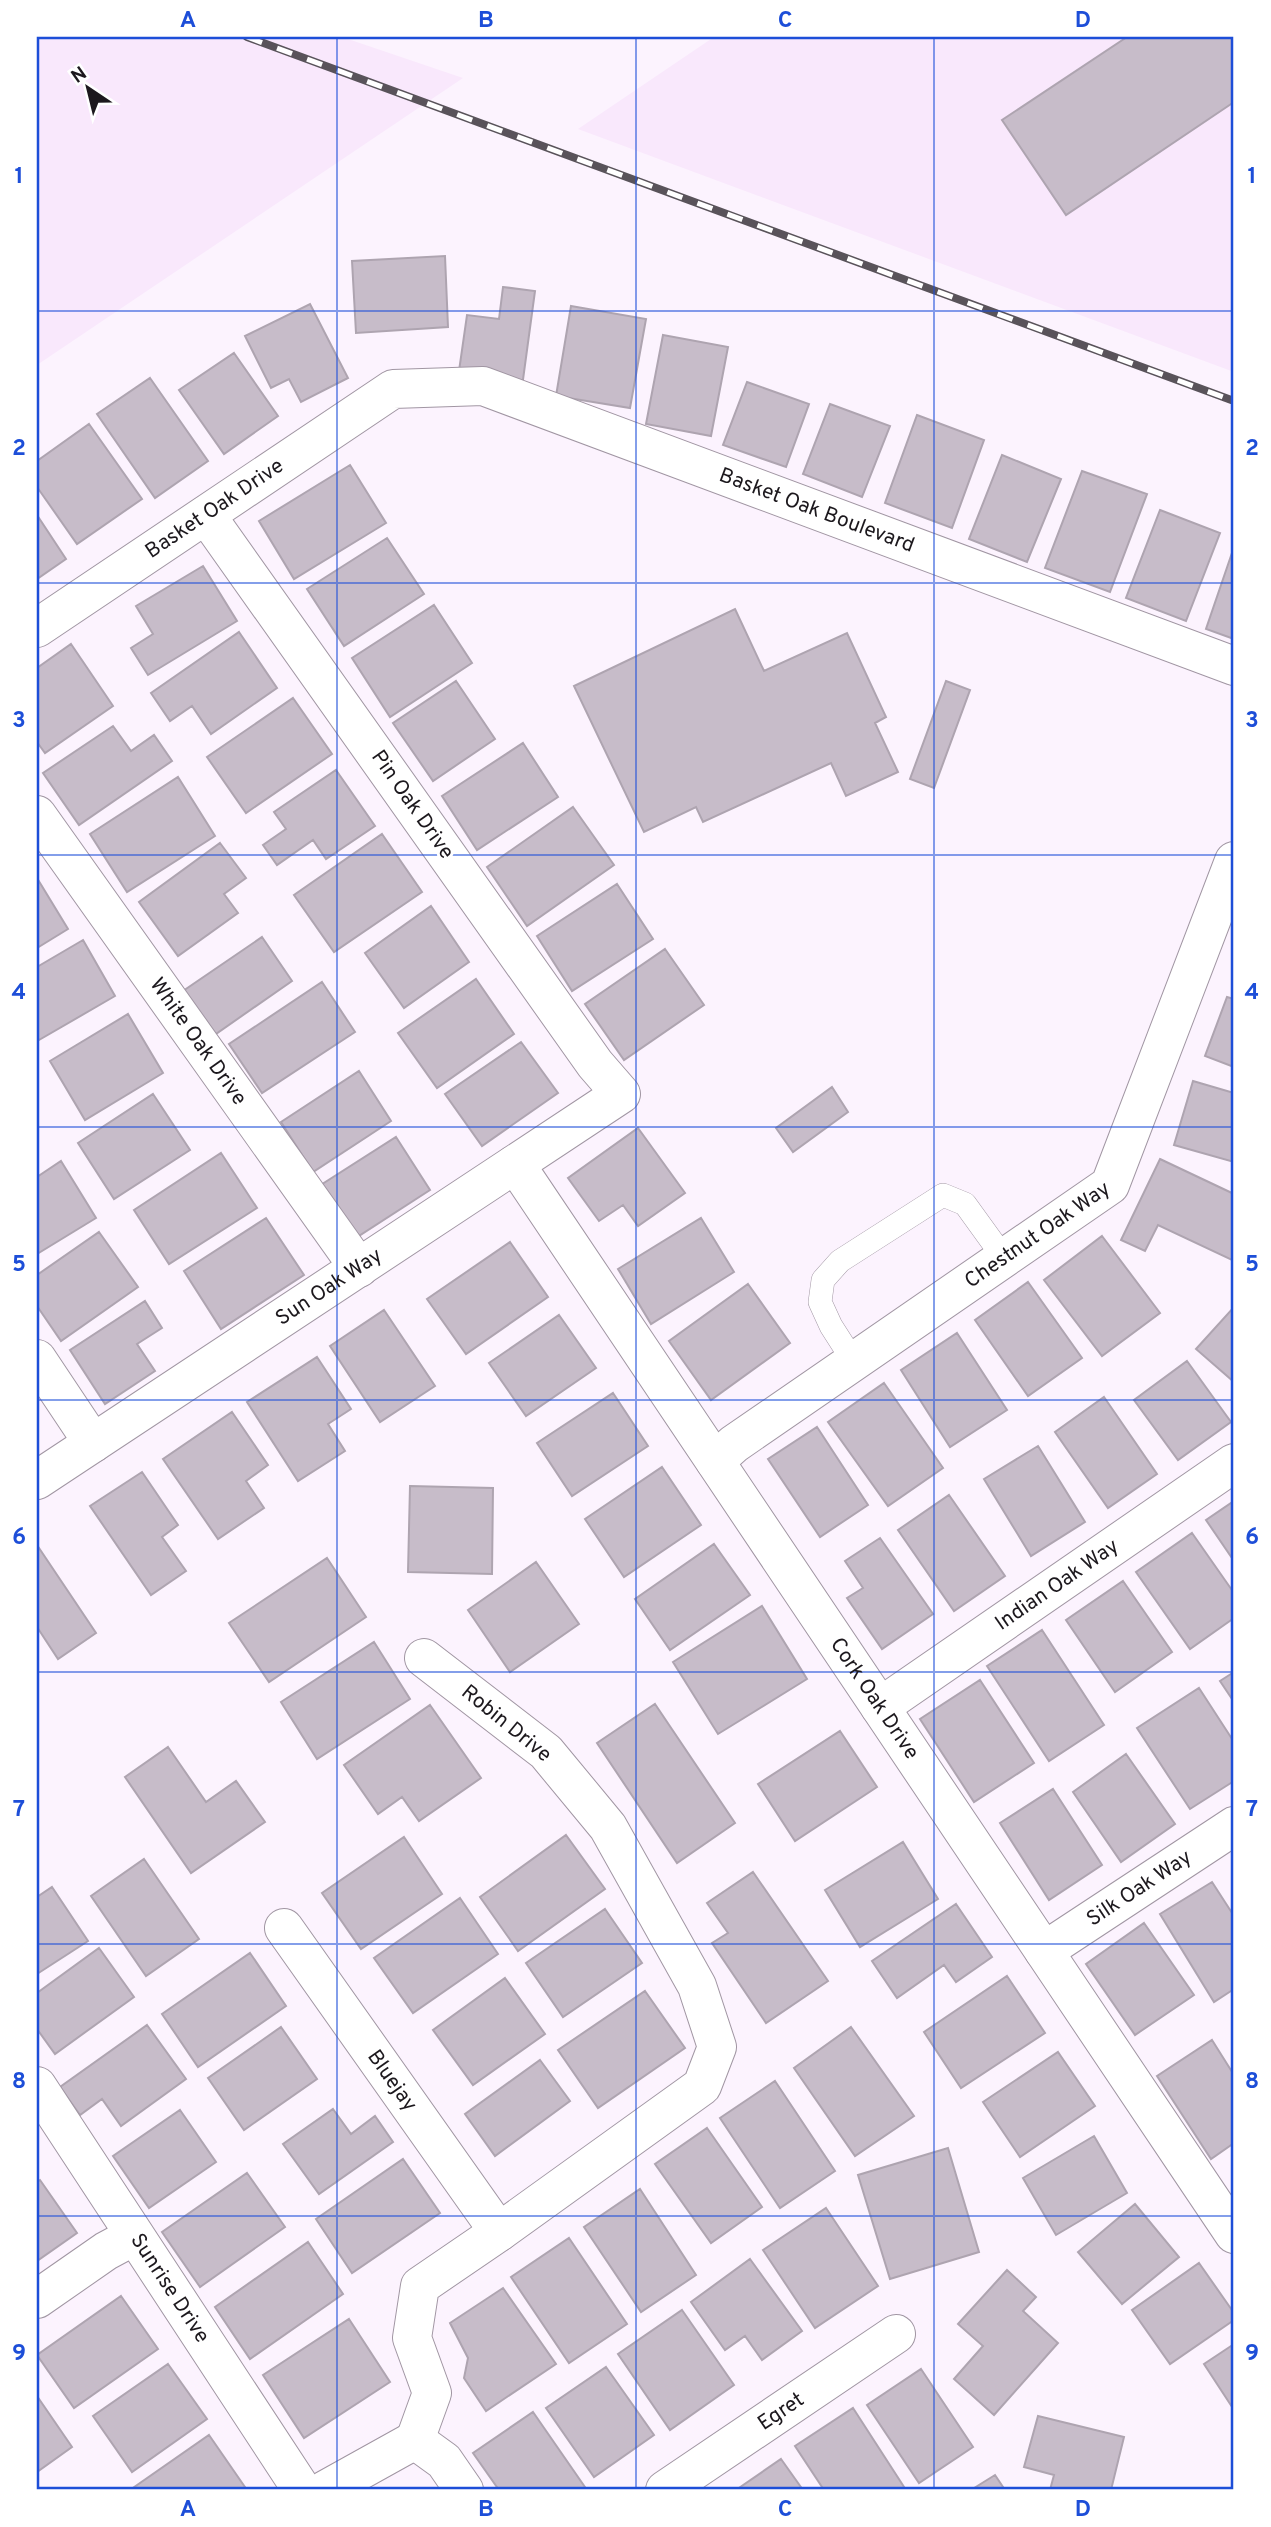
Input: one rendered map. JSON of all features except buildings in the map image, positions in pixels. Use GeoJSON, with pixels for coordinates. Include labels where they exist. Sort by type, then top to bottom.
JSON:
{"type":"FeatureCollection","features":[{"type":"Feature","properties":{"kind":"street","name":"Basket Oak Boulevard"},"geometry":{"type":"LineString","coordinates":[[393,389],[483,387],[1234,666]]}},
{"type":"Feature","properties":{"kind":"street","name":"Basket Oak Drive"},"geometry":{"type":"LineString","coordinates":[[37,628],[393,389]]}},
{"type":"Feature","properties":{"kind":"street","name":"Pin Oak Drive"},"geometry":{"type":"LineString","coordinates":[[206,515],[595,1064],[621,1094]]}},
{"type":"Feature","properties":{"kind":"street","name":"White Oak Drive"},"geometry":{"type":"LineString","coordinates":[[37,815],[359,1268]]}},
{"type":"Feature","properties":{"kind":"street","name":"Chestnut Oak Way"},"geometry":{"type":"LineString","coordinates":[[715,1461],[734,1444],[1110,1185],[1234,861]]}},
{"type":"Feature","properties":{"kind":"street","name":"Sun Oak Way"},"geometry":{"type":"LineString","coordinates":[[37,1480],[621,1094]]}},
{"type":"Feature","properties":{"kind":"street","name":"Cork Oak Drive"},"geometry":{"type":"LineString","coordinates":[[514,1165],[1044,1951],[1227,2209]]}},
{"type":"Feature","properties":{"kind":"street"},"geometry":{"type":"LineString","coordinates":[[37,1359],[93,1443]]}},
{"type":"Feature","properties":{"kind":"street","name":"Indian Oak Way"},"geometry":{"type":"LineString","coordinates":[[880,1707],[1234,1463]]}},
{"type":"Feature","properties":{"kind":"street","name":"Robin Drive"},"geometry":{"type":"LineString","coordinates":[[415,2440],[432,2393],[412,2338],[421,2286],[702,2086],[717,2047],[696,1986],[608,1827],[546,1752],[424,1658]]}},
{"type":"Feature","properties":{"kind":"street","name":"Silk Oak Way"},"geometry":{"type":"LineString","coordinates":[[1044,1951],[1234,1826]]}},
{"type":"Feature","properties":{"kind":"street","name":"Bluejay"},"geometry":{"type":"LineString","coordinates":[[285,1928],[499,2232]]}},
{"type":"Feature","properties":{"kind":"street","name":"Sunrise Drive"},"geometry":{"type":"LineString","coordinates":[[37,2086],[302,2490]]}},
{"type":"Feature","properties":{"kind":"street"},"geometry":{"type":"LineString","coordinates":[[37,2299],[106,2251],[134,2236]]}},
{"type":"Feature","properties":{"kind":"street","name":"Egret"},"geometry":{"type":"LineString","coordinates":[[665,2490],[896,2334]]}},
{"type":"Feature","properties":{"kind":"street"},"geometry":{"type":"LineString","coordinates":[[325,2490],[415,2440],[444,2461],[464,2490]]}},
{"type":"Feature","properties":{"kind":"lane"},"geometry":{"type":"LineString","coordinates":[[854,1362],[831,1326],[820,1302],[823,1280],[840,1261],[943,1195],[965,1204],[1004,1258]]}},
{"type":"Feature","properties":{"kind":"shaded area"},"geometry":{"type":"Polygon","coordinates":[[[37,37],[342,37],[463,78],[37,365],[37,37]]]}},
{"type":"Feature","properties":{"kind":"shaded area"},"geometry":{"type":"Polygon","coordinates":[[[714,37],[1234,37],[1234,372],[578,129],[714,37]]]}},
{"type":"Feature","properties":{"kind":"railway"},"geometry":{"type":"LineString","coordinates":[[247,37],[1234,401]]}}]}
